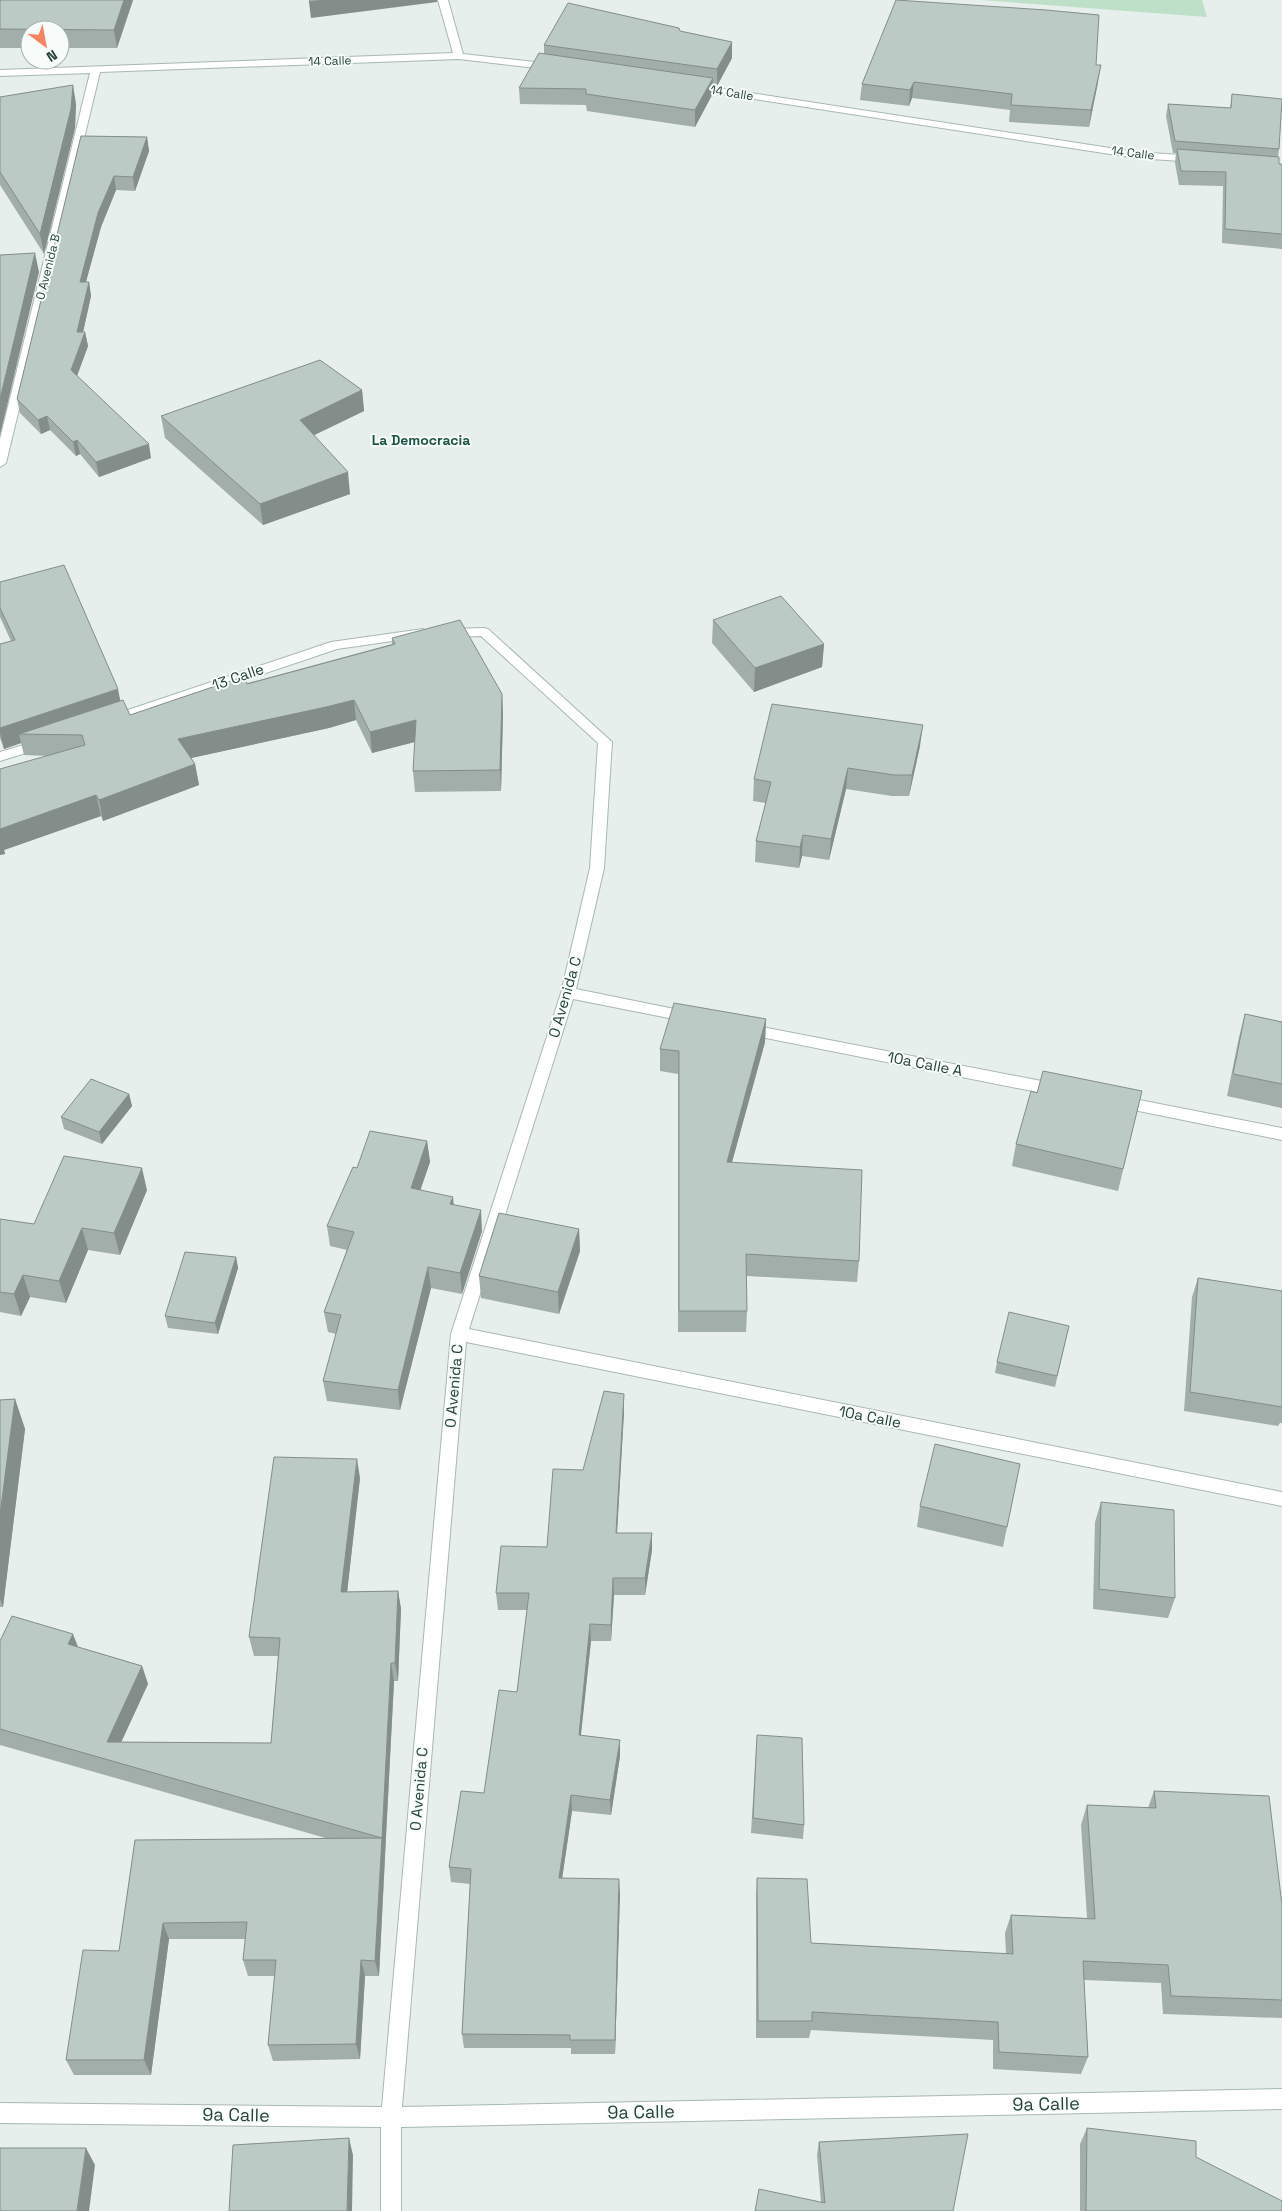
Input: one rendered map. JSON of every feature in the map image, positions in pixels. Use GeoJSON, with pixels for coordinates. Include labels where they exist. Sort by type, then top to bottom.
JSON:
{"type":"FeatureCollection","features":[{"type":"Feature","properties":{"kind":"street"},"geometry":{"type":"LineString","coordinates":[[443,0],[459,56]]}},
{"type":"Feature","properties":{"kind":"street","name":"14 Calle"},"geometry":{"type":"LineString","coordinates":[[0,72],[459,56],[564,68]]}},
{"type":"Feature","properties":{"kind":"street","name":"0 Avenida B"},"geometry":{"type":"LineString","coordinates":[[0,463],[96,70]]}},
{"type":"Feature","properties":{"kind":"street","name":"14 Calle"},"geometry":{"type":"LineString","coordinates":[[682,85],[1136,155],[1204,160]]}},
{"type":"Feature","properties":{"kind":"street","name":"13 Calle"},"geometry":{"type":"LineString","coordinates":[[93,726],[335,645],[409,634],[484,632]]}},
{"type":"Feature","properties":{"kind":"street","name":"0 Avenida C"},"geometry":{"type":"LineString","coordinates":[[391,2211],[391,2117],[458,1334],[568,993],[597,868],[605,742],[484,632]]}},
{"type":"Feature","properties":{"kind":"street"},"geometry":{"type":"LineString","coordinates":[[0,758],[56,739]]}},
{"type":"Feature","properties":{"kind":"street"},"geometry":{"type":"LineString","coordinates":[[568,993],[705,1020]]}},
{"type":"Feature","properties":{"kind":"street","name":"10a Calle A"},"geometry":{"type":"LineString","coordinates":[[734,1026],[1067,1092]]}},
{"type":"Feature","properties":{"kind":"street"},"geometry":{"type":"LineString","coordinates":[[1106,1099],[1282,1134]]}},
{"type":"Feature","properties":{"kind":"street","name":"10a Calle"},"geometry":{"type":"LineString","coordinates":[[458,1334],[1282,1499]]}},
{"type":"Feature","properties":{"kind":"street","name":"9a Calle"},"geometry":{"type":"LineString","coordinates":[[0,2113],[391,2117],[1282,2099]]}},
{"type":"Feature","properties":{"kind":"green space"},"geometry":{"type":"Polygon","coordinates":[[[980,0],[1202,0],[1207,17],[980,0]]]}},
{"type":"Feature","properties":{"kind":"building"},"geometry":{"type":"Polygon","coordinates":[[[0,0],[124,0],[114,30],[70,30],[70,20],[20,20],[20,29],[0,29],[0,0]]]}},
{"type":"Feature","properties":{"kind":"building"},"geometry":{"type":"Polygon","coordinates":[[[896,0],[1099,15],[1096,65],[1101,65],[1091,110],[1011,105],[1012,94],[914,82],[910,90],[862,84],[896,0]]]}},
{"type":"Feature","properties":{"kind":"building"},"geometry":{"type":"Polygon","coordinates":[[[568,3],[732,42],[717,69],[544,45],[568,3]]]}},
{"type":"Feature","properties":{"kind":"building"},"geometry":{"type":"Polygon","coordinates":[[[539,53],[713,78],[695,110],[586,94],[586,89],[519,88],[539,53]]]}},
{"type":"Feature","properties":{"kind":"building"},"geometry":{"type":"Polygon","coordinates":[[[73,85],[71,109],[40,234],[0,172],[0,97],[73,85]]]}},
{"type":"Feature","properties":{"kind":"building"},"geometry":{"type":"Polygon","coordinates":[[[1232,94],[1282,99],[1279,149],[1175,141],[1168,104],[1231,108],[1232,94]]]}},
{"type":"Feature","properties":{"kind":"building"},"geometry":{"type":"Polygon","coordinates":[[[81,136],[147,137],[133,177],[114,176],[98,213],[80,282],[89,282],[77,332],[85,332],[71,370],[149,444],[96,462],[77,440],[73,442],[47,416],[38,420],[17,399],[81,136]]]}},
{"type":"Feature","properties":{"kind":"building"},"geometry":{"type":"Polygon","coordinates":[[[1177,149],[1279,157],[1279,164],[1282,164],[1282,234],[1225,229],[1226,172],[1181,171],[1177,149]]]}},
{"type":"Feature","properties":{"kind":"building"},"geometry":{"type":"Polygon","coordinates":[[[35,253],[0,399],[0,255],[35,253]]]}},
{"type":"Feature","properties":{"kind":"building"},"geometry":{"type":"Polygon","coordinates":[[[320,360],[362,390],[300,420],[348,472],[260,504],[161,416],[320,360]]]}},
{"type":"Feature","properties":{"kind":"building"},"geometry":{"type":"Polygon","coordinates":[[[64,565],[118,689],[0,728],[0,644],[15,640],[0,608],[0,582],[64,565]]]}},
{"type":"Feature","properties":{"kind":"building"},"geometry":{"type":"Polygon","coordinates":[[[781,596],[824,644],[755,668],[713,620],[781,596]]]}},
{"type":"Feature","properties":{"kind":"building"},"geometry":{"type":"Polygon","coordinates":[[[460,620],[502,694],[500,770],[413,771],[416,720],[370,732],[354,700],[178,739],[195,764],[99,800],[96,795],[0,829],[0,769],[85,745],[82,735],[19,734],[123,700],[130,715],[245,676],[247,684],[395,644],[392,638],[460,620]]]}},
{"type":"Feature","properties":{"kind":"building"},"geometry":{"type":"Polygon","coordinates":[[[772,704],[923,725],[912,775],[894,775],[848,768],[831,839],[803,835],[800,847],[756,841],[771,782],[754,779],[772,704]]]}},
{"type":"Feature","properties":{"kind":"building"},"geometry":{"type":"Polygon","coordinates":[[[674,1003],[766,1019],[727,1162],[862,1170],[859,1261],[746,1254],[747,1311],[679,1311],[679,1051],[660,1049],[674,1003]]]}},
{"type":"Feature","properties":{"kind":"building"},"geometry":{"type":"Polygon","coordinates":[[[1245,1014],[1282,1022],[1282,1084],[1233,1074],[1245,1014]]]}},
{"type":"Feature","properties":{"kind":"building"},"geometry":{"type":"Polygon","coordinates":[[[1043,1071],[1142,1091],[1123,1169],[1016,1144],[1031,1091],[1037,1093],[1043,1071]]]}},
{"type":"Feature","properties":{"kind":"building"},"geometry":{"type":"Polygon","coordinates":[[[91,1079],[129,1094],[99,1132],[61,1117],[91,1079]]]}},
{"type":"Feature","properties":{"kind":"building"},"geometry":{"type":"Polygon","coordinates":[[[370,1131],[427,1141],[411,1188],[453,1197],[450,1204],[481,1210],[460,1273],[428,1267],[398,1390],[323,1381],[341,1315],[324,1312],[354,1232],[327,1226],[353,1167],[357,1168],[370,1131]]]}},
{"type":"Feature","properties":{"kind":"building"},"geometry":{"type":"Polygon","coordinates":[[[64,1156],[142,1168],[114,1233],[82,1228],[59,1281],[23,1275],[14,1294],[0,1292],[0,1219],[34,1224],[64,1156]]]}},
{"type":"Feature","properties":{"kind":"building"},"geometry":{"type":"Polygon","coordinates":[[[499,1213],[579,1229],[558,1292],[479,1276],[499,1213]]]}},
{"type":"Feature","properties":{"kind":"building"},"geometry":{"type":"Polygon","coordinates":[[[185,1252],[236,1257],[215,1323],[165,1316],[185,1252]]]}},
{"type":"Feature","properties":{"kind":"building"},"geometry":{"type":"Polygon","coordinates":[[[1198,1278],[1282,1291],[1282,1407],[1190,1392],[1198,1278]]]}},
{"type":"Feature","properties":{"kind":"building"},"geometry":{"type":"Polygon","coordinates":[[[1009,1312],[1069,1326],[1057,1376],[997,1362],[1009,1312]]]}},
{"type":"Feature","properties":{"kind":"building"},"geometry":{"type":"Polygon","coordinates":[[[604,1391],[624,1394],[616,1533],[652,1533],[645,1578],[613,1578],[611,1625],[590,1624],[579,1735],[620,1740],[610,1800],[571,1795],[559,1878],[619,1879],[615,2040],[570,2040],[570,2035],[462,2034],[471,1869],[449,1867],[461,1791],[484,1793],[499,1690],[517,1692],[529,1593],[496,1593],[501,1546],[547,1547],[553,1469],[583,1470],[604,1391]]]}},
{"type":"Feature","properties":{"kind":"building"},"geometry":{"type":"Polygon","coordinates":[[[15,1399],[0,1515],[0,1400],[15,1399]]]}},
{"type":"Feature","properties":{"kind":"building"},"geometry":{"type":"Polygon","coordinates":[[[935,1444],[1020,1464],[1007,1527],[920,1506],[935,1444]]]}},
{"type":"Feature","properties":{"kind":"building"},"geometry":{"type":"Polygon","coordinates":[[[274,1457],[357,1459],[341,1592],[398,1591],[395,1663],[391,1663],[382,1838],[0,1729],[0,1641],[12,1616],[73,1634],[68,1644],[142,1666],[107,1742],[271,1743],[280,1638],[249,1637],[274,1457]]]}},
{"type":"Feature","properties":{"kind":"building"},"geometry":{"type":"Polygon","coordinates":[[[1101,1502],[1174,1510],[1175,1598],[1099,1589],[1101,1502]]]}},
{"type":"Feature","properties":{"kind":"building"},"geometry":{"type":"Polygon","coordinates":[[[757,1735],[802,1738],[804,1825],[753,1818],[757,1735]]]}},
{"type":"Feature","properties":{"kind":"building"},"geometry":{"type":"Polygon","coordinates":[[[1154,1791],[1269,1796],[1282,1905],[1282,2000],[1171,1996],[1168,1965],[1083,1961],[1088,2057],[999,2052],[998,2022],[812,2012],[812,2021],[758,2021],[757,1878],[807,1879],[811,1943],[1013,1954],[1011,1915],[1095,1919],[1087,1805],[1156,1808],[1154,1791]]]}},
{"type":"Feature","properties":{"kind":"building"},"geometry":{"type":"Polygon","coordinates":[[[382,1838],[375,1961],[361,1960],[356,2044],[268,2045],[276,1960],[243,1960],[247,1922],[163,1923],[144,2060],[66,2060],[83,1950],[119,1951],[135,1840],[382,1838]]]}},
{"type":"Feature","properties":{"kind":"building"},"geometry":{"type":"Polygon","coordinates":[[[1087,2128],[1196,2141],[1196,2157],[1282,2201],[1282,2211],[1086,2211],[1087,2128]]]}},
{"type":"Feature","properties":{"kind":"building"},"geometry":{"type":"Polygon","coordinates":[[[968,2134],[953,2211],[755,2211],[759,2189],[825,2203],[819,2142],[968,2134]]]}},
{"type":"Feature","properties":{"kind":"building"},"geometry":{"type":"Polygon","coordinates":[[[349,2138],[347,2211],[229,2211],[233,2145],[349,2138]]]}},
{"type":"Feature","properties":{"kind":"building"},"geometry":{"type":"Polygon","coordinates":[[[0,2148],[86,2148],[77,2211],[0,2211],[0,2148]]]}},
{"type":"Feature","properties":{"kind":"district","name":"La Democracia"},"geometry":{"type":"Point","coordinates":[421,440]}}]}
